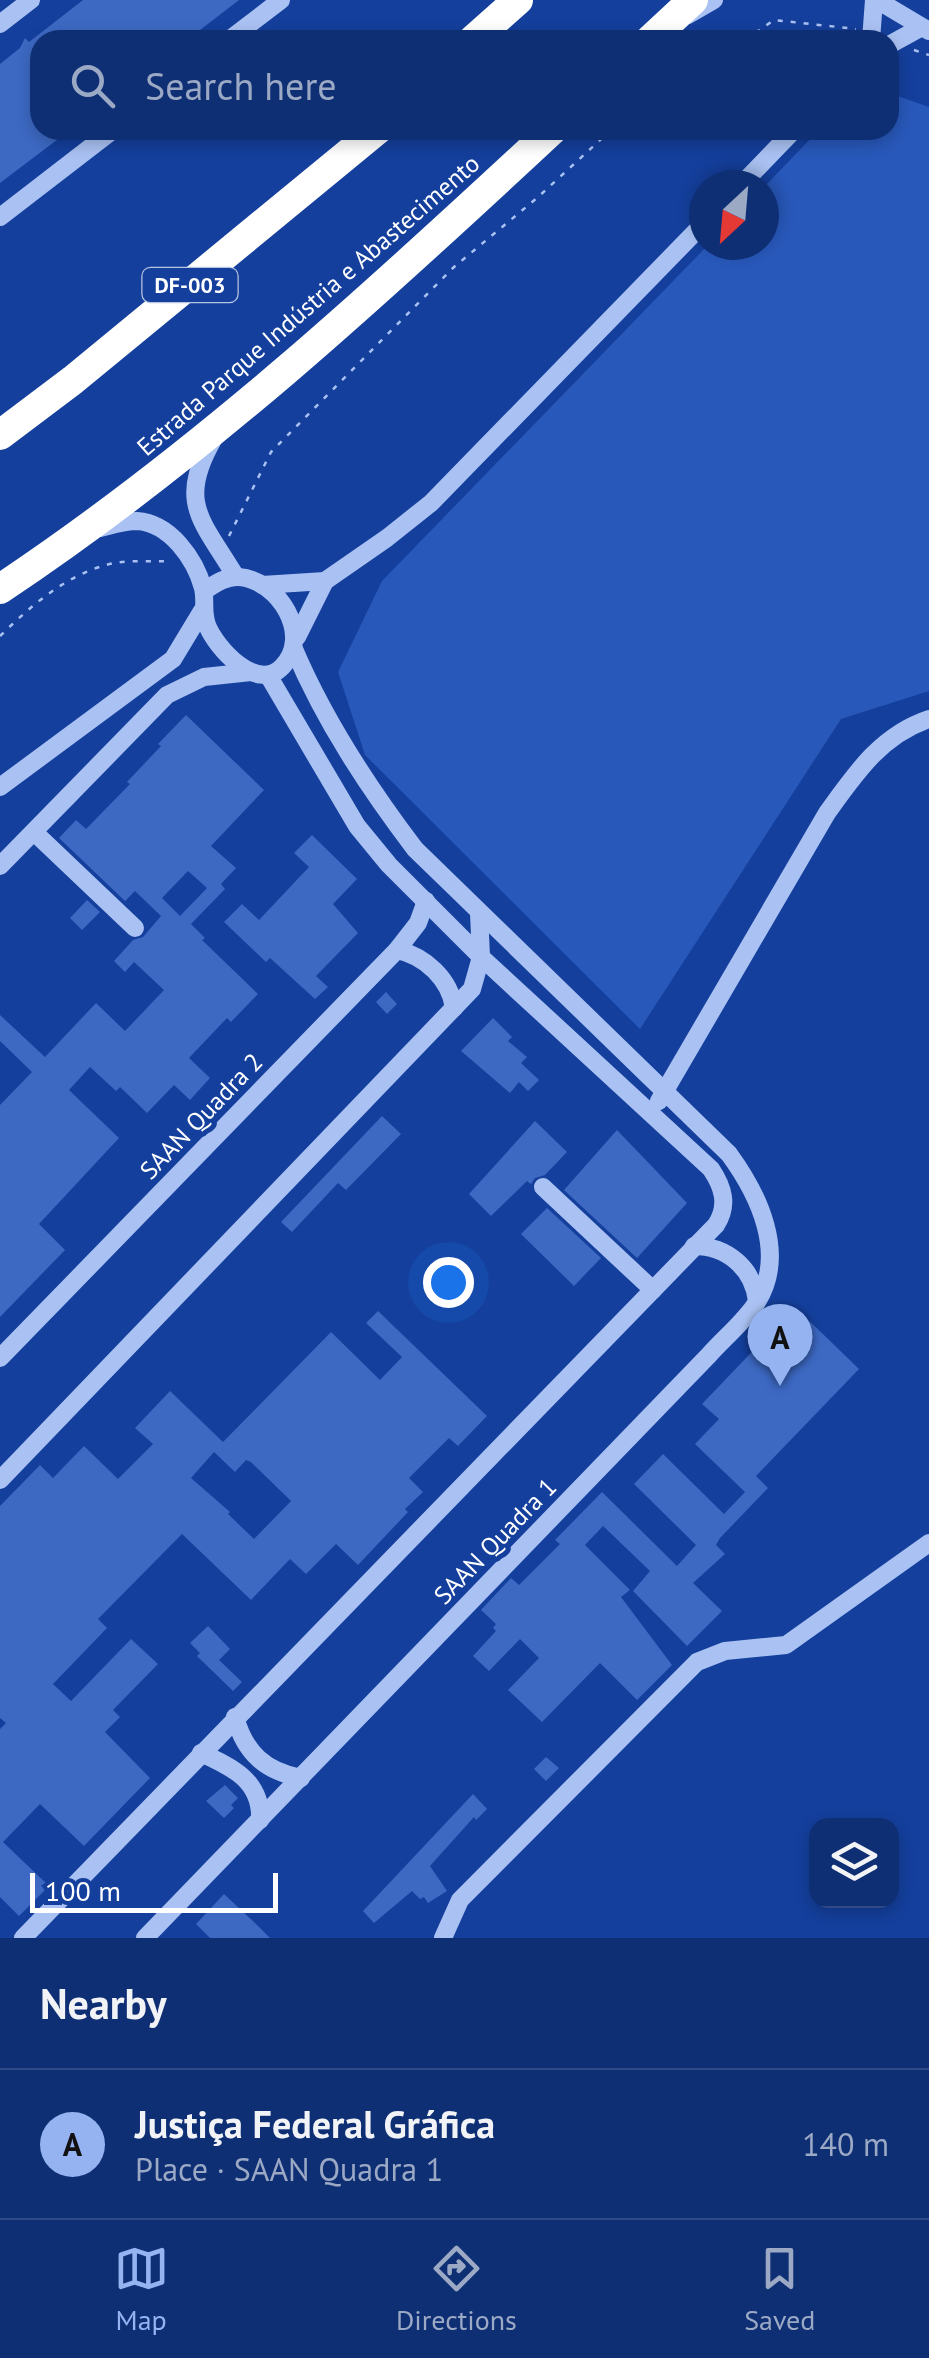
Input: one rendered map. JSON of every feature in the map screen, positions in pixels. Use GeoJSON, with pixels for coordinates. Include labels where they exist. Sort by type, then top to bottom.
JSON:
{"type":"FeatureCollection","features":[{"type":"Feature","properties":{"kind":"highway"},"geometry":{"type":"LineString","coordinates":[[484,30],[518,0]]}},
{"type":"Feature","properties":{"kind":"highway"},"geometry":{"type":"LineString","coordinates":[[661,30],[693,0]]}},
{"type":"Feature","properties":{"kind":"highway","name":"DF-003"},"geometry":{"type":"LineString","coordinates":[[0,435],[88,368],[366,140]]}},
{"type":"Feature","properties":{"kind":"highway","name":"Estrada Parque Indústria e Abastecimento"},"geometry":{"type":"LineString","coordinates":[[0,589],[84,532],[220,428],[542,140]]}},
{"type":"Feature","properties":{"kind":"street"},"geometry":{"type":"LineString","coordinates":[[0,24],[31,0]]}},
{"type":"Feature","properties":{"kind":"street"},"geometry":{"type":"LineString","coordinates":[[242,30],[281,0]]}},
{"type":"Feature","properties":{"kind":"street"},"geometry":{"type":"LineString","coordinates":[[665,30],[714,0]]}},
{"type":"Feature","properties":{"kind":"street"},"geometry":{"type":"LineString","coordinates":[[872,30],[875,0],[924,29]]}},
{"type":"Feature","properties":{"kind":"street"},"geometry":{"type":"LineString","coordinates":[[899,40],[924,29]]}},
{"type":"Feature","properties":{"kind":"street"},"geometry":{"type":"LineString","coordinates":[[0,217],[99,140]]}},
{"type":"Feature","properties":{"kind":"street"},"geometry":{"type":"LineString","coordinates":[[755,170],[784,140]]}},
{"type":"Feature","properties":{"kind":"street"},"geometry":{"type":"LineString","coordinates":[[0,866],[168,695],[204,677],[281,669],[325,580],[430,503],[689,238]]}},
{"type":"Feature","properties":{"kind":"street"},"geometry":{"type":"LineString","coordinates":[[220,428],[204,455],[194,488],[201,520],[236,576]]}},
{"type":"Feature","properties":{"kind":"street"},"geometry":{"type":"LineString","coordinates":[[0,786],[174,659],[202,612],[204,591],[192,560],[168,533],[141,521],[84,532]]}},
{"type":"Feature","properties":{"kind":"street"},"geometry":{"type":"LineString","coordinates":[[204,591],[220,580],[236,576],[262,584],[325,580]]}},
{"type":"Feature","properties":{"kind":"street"},"geometry":{"type":"LineString","coordinates":[[262,584],[277,596],[296,643]]}},
{"type":"Feature","properties":{"kind":"street"},"geometry":{"type":"LineString","coordinates":[[23,1938],[653,1290],[720,1219],[724,1200],[711,1168],[481,958],[389,866],[357,826],[260,674],[221,648],[202,612]]}},
{"type":"Feature","properties":{"kind":"street","name":"SAAN Quadra 1"},"geometry":{"type":"LineString","coordinates":[[145,1938],[757,1302],[770,1265],[766,1225],[751,1187],[720,1143],[415,849],[344,747],[296,643]]}},
{"type":"Feature","properties":{"kind":"street"},"geometry":{"type":"LineString","coordinates":[[650,1114],[827,814],[886,741],[929,718]]}},
{"type":"Feature","properties":{"kind":"street"},"geometry":{"type":"LineString","coordinates":[[34,832],[135,928]]}},
{"type":"Feature","properties":{"kind":"street","name":"SAAN Quadra 2"},"geometry":{"type":"LineString","coordinates":[[0,1358],[397,950],[418,923],[426,901]]}},
{"type":"Feature","properties":{"kind":"street"},"geometry":{"type":"LineString","coordinates":[[0,1480],[8,1463],[472,989],[481,958],[479,913]]}},
{"type":"Feature","properties":{"kind":"street"},"geometry":{"type":"LineString","coordinates":[[397,950],[410,953],[434,970],[452,992],[454,1008]]}},
{"type":"Feature","properties":{"kind":"street"},"geometry":{"type":"LineString","coordinates":[[472,989],[509,982]]}},
{"type":"Feature","properties":{"kind":"street"},"geometry":{"type":"LineString","coordinates":[[543,1187],[653,1290]]}},
{"type":"Feature","properties":{"kind":"street"},"geometry":{"type":"LineString","coordinates":[[694,1246],[715,1248],[737,1262],[754,1284],[757,1302]]}},
{"type":"Feature","properties":{"kind":"street"},"geometry":{"type":"LineString","coordinates":[[443,1938],[460,1900],[696,1662],[725,1651],[786,1645],[929,1543]]}},
{"type":"Feature","properties":{"kind":"street"},"geometry":{"type":"LineString","coordinates":[[235,1717],[246,1748],[256,1758],[281,1774],[301,1778]]}},
{"type":"Feature","properties":{"kind":"street"},"geometry":{"type":"LineString","coordinates":[[201,1754],[243,1775],[258,1796],[260,1820]]}},
{"type":"Feature","properties":{"kind":"path"},"geometry":{"type":"LineString","coordinates":[[759,30],[774,20],[835,30]]}},
{"type":"Feature","properties":{"kind":"path"},"geometry":{"type":"LineString","coordinates":[[219,548],[226,542],[270,452],[454,266],[537,198],[599,140]]}},
{"type":"Feature","properties":{"kind":"path"},"geometry":{"type":"LineString","coordinates":[[0,636],[27,610],[71,578],[116,562],[192,560]]}},
{"type":"Feature","properties":{"kind":"shaded area"},"geometry":{"type":"Polygon","coordinates":[[[899,96],[929,107],[929,691],[841,719],[640,1029],[365,755],[338,672],[382,581],[693,260],[779,260],[779,171],[809,140],[899,140],[899,96]]]}},
{"type":"Feature","properties":{"kind":"building"},"geometry":{"type":"Polygon","coordinates":[[[83,0],[239,0],[200,30],[44,30],[83,0]]]}},
{"type":"Feature","properties":{"kind":"building"},"geometry":{"type":"Polygon","coordinates":[[[25,38],[29,42],[30,140],[57,140],[0,183],[0,64],[20,48],[25,38]]]}},
{"type":"Feature","properties":{"kind":"building"},"geometry":{"type":"Polygon","coordinates":[[[186,715],[264,790],[211,846],[236,868],[221,884],[225,889],[191,924],[205,938],[202,940],[258,994],[231,1022],[227,1018],[189,1058],[210,1078],[190,1100],[174,1085],[147,1113],[120,1087],[116,1091],[90,1067],[69,1090],[119,1138],[39,1224],[65,1250],[0,1317],[0,1105],[32,1072],[0,1041],[0,1015],[45,1057],[96,1003],[125,1031],[164,990],[134,962],[125,972],[114,961],[161,916],[135,891],[125,901],[59,838],[76,820],[86,829],[130,784],[127,782],[161,746],[158,744],[186,715]],[[188,871],[162,898],[180,916],[207,888],[188,871]]]}},
{"type":"Feature","properties":{"kind":"building"},"geometry":{"type":"Polygon","coordinates":[[[312,835],[357,879],[333,904],[358,933],[316,976],[328,987],[315,999],[270,958],[266,962],[224,922],[242,904],[259,920],[309,867],[294,853],[312,835]]]}},
{"type":"Feature","properties":{"kind":"building"},"geometry":{"type":"Polygon","coordinates":[[[87,900],[100,912],[82,930],[70,918],[87,900]]]}},
{"type":"Feature","properties":{"kind":"building"},"geometry":{"type":"Polygon","coordinates":[[[386,992],[397,1004],[387,1014],[376,1002],[386,992]]]}},
{"type":"Feature","properties":{"kind":"building"},"geometry":{"type":"Polygon","coordinates":[[[493,1018],[512,1037],[508,1041],[527,1057],[521,1063],[539,1080],[528,1091],[519,1082],[510,1093],[461,1051],[493,1018]]]}},
{"type":"Feature","properties":{"kind":"building"},"geometry":{"type":"Polygon","coordinates":[[[382,1116],[401,1134],[346,1190],[338,1183],[292,1232],[281,1222],[382,1116]]]}},
{"type":"Feature","properties":{"kind":"building"},"geometry":{"type":"Polygon","coordinates":[[[535,1121],[567,1152],[545,1175],[531,1184],[527,1181],[491,1216],[469,1194],[535,1121]]]}},
{"type":"Feature","properties":{"kind":"building"},"geometry":{"type":"Polygon","coordinates":[[[617,1130],[687,1203],[637,1258],[564,1190],[617,1130]]]}},
{"type":"Feature","properties":{"kind":"building"},"geometry":{"type":"Polygon","coordinates":[[[547,1208],[601,1258],[574,1286],[521,1234],[547,1208]]]}},
{"type":"Feature","properties":{"kind":"building"},"geometry":{"type":"Polygon","coordinates":[[[795,1307],[859,1369],[756,1476],[768,1488],[720,1538],[716,1545],[725,1554],[693,1583],[722,1611],[687,1646],[633,1591],[650,1571],[603,1526],[585,1545],[630,1590],[621,1597],[672,1665],[637,1700],[600,1663],[542,1722],[508,1690],[539,1658],[520,1639],[489,1671],[473,1656],[496,1631],[496,1624],[481,1610],[511,1578],[519,1585],[560,1544],[555,1540],[602,1492],[677,1566],[696,1545],[634,1484],[663,1454],[724,1514],[745,1492],[695,1444],[719,1419],[702,1404],[795,1307]]]}},
{"type":"Feature","properties":{"kind":"building"},"geometry":{"type":"Polygon","coordinates":[[[378,1311],[487,1416],[458,1446],[449,1438],[409,1478],[423,1492],[358,1565],[336,1544],[306,1574],[290,1559],[251,1600],[182,1534],[98,1619],[107,1628],[53,1684],[71,1701],[131,1639],[158,1664],[113,1710],[120,1717],[105,1732],[150,1778],[84,1846],[40,1804],[3,1842],[49,1886],[19,1916],[0,1897],[0,1729],[6,1723],[0,1718],[0,1506],[40,1465],[53,1478],[84,1446],[118,1479],[153,1444],[135,1428],[170,1391],[223,1442],[331,1332],[380,1380],[402,1357],[366,1323],[378,1311]],[[214,1452],[191,1478],[254,1539],[291,1501],[251,1462],[246,1460],[235,1472],[214,1452]]]}},
{"type":"Feature","properties":{"kind":"building"},"geometry":{"type":"Polygon","coordinates":[[[208,1626],[230,1649],[219,1660],[242,1682],[233,1691],[197,1656],[200,1653],[190,1643],[208,1626]]]}},
{"type":"Feature","properties":{"kind":"building"},"geometry":{"type":"Polygon","coordinates":[[[546,1757],[559,1768],[546,1781],[534,1769],[546,1757]]]}},
{"type":"Feature","properties":{"kind":"building"},"geometry":{"type":"Polygon","coordinates":[[[225,1785],[238,1798],[224,1818],[206,1801],[225,1785]]]}},
{"type":"Feature","properties":{"kind":"building"},"geometry":{"type":"Polygon","coordinates":[[[473,1794],[487,1809],[476,1820],[474,1817],[430,1866],[447,1891],[428,1903],[412,1891],[374,1923],[363,1911],[473,1794]]]}},
{"type":"Feature","properties":{"kind":"building"},"geometry":{"type":"Polygon","coordinates":[[[224,1894],[270,1938],[210,1938],[196,1924],[224,1894]]]}},
{"type":"Feature","properties":{"kind":"place","name":"Justiça Federal Gráfica"},"geometry":{"type":"Point","coordinates":[780,1386]}}]}
